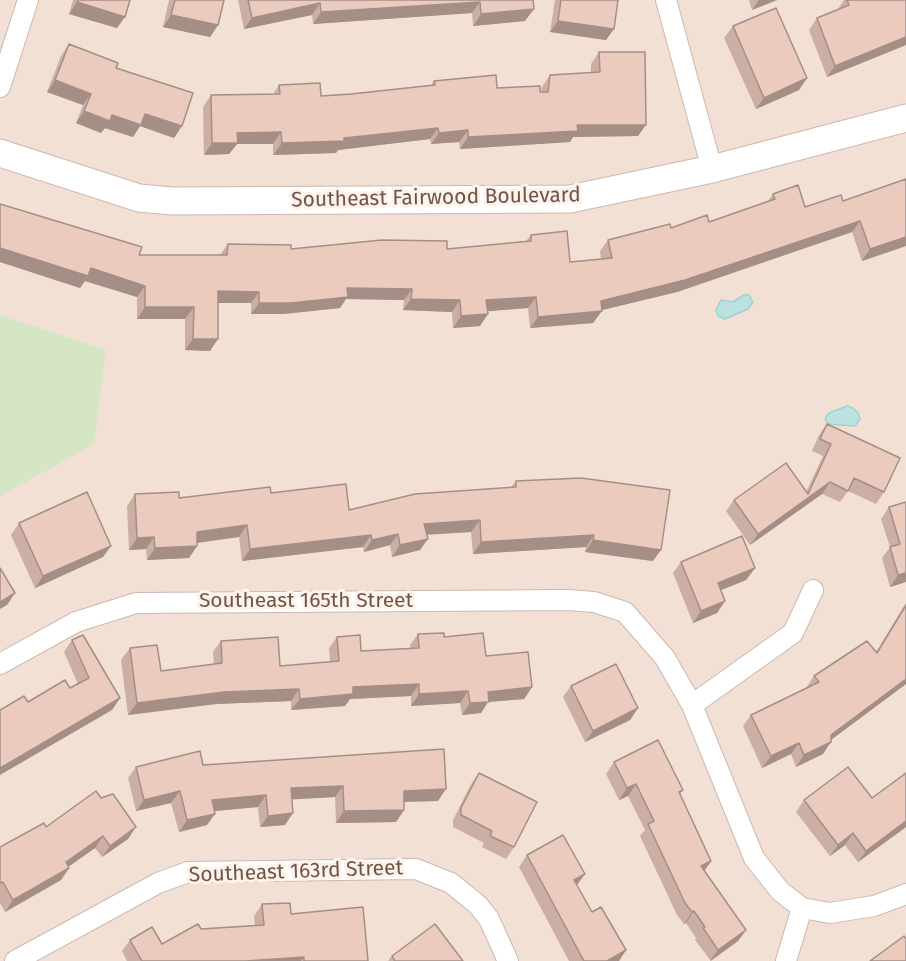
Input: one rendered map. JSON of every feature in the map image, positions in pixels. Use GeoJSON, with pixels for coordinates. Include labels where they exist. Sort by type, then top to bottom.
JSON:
{"type":"FeatureCollection","features":[{"type":"Feature","properties":{"kind":"street"},"geometry":{"type":"LineString","coordinates":[[0,87],[27,0]]}},
{"type":"Feature","properties":{"kind":"street"},"geometry":{"type":"LineString","coordinates":[[666,0],[712,170]]}},
{"type":"Feature","properties":{"kind":"street","name":"Southeast Fairwood Boulevard"},"geometry":{"type":"LineString","coordinates":[[0,153],[139,198],[172,201],[570,199],[712,170],[906,118]]}},
{"type":"Feature","properties":{"kind":"street"},"geometry":{"type":"LineString","coordinates":[[813,590],[793,633],[692,705],[754,858],[780,891],[802,908],[830,913],[874,906],[906,894]]}},
{"type":"Feature","properties":{"kind":"street","name":"Southeast 165th Street"},"geometry":{"type":"LineString","coordinates":[[0,664],[76,622],[136,603],[568,600],[594,602],[625,612],[665,658],[692,705]]}},
{"type":"Feature","properties":{"kind":"street","name":"Southeast 163rd Street"},"geometry":{"type":"LineString","coordinates":[[15,961],[158,883],[188,872],[416,869],[451,884],[478,905],[489,919],[508,961]]}},
{"type":"Feature","properties":{"kind":"street"},"geometry":{"type":"LineString","coordinates":[[786,961],[802,908]]}},
{"type":"Feature","properties":{"kind":"shaded area"},"geometry":{"type":"Polygon","coordinates":[[[0,0],[906,0],[906,961],[0,961],[0,0]]]}},
{"type":"Feature","properties":{"kind":"green space"},"geometry":{"type":"Polygon","coordinates":[[[0,315],[106,350],[94,444],[0,496],[0,315]]]}},
{"type":"Feature","properties":{"kind":"water"},"geometry":{"type":"Polygon","coordinates":[[[744,295],[749,295],[753,302],[748,309],[725,319],[718,316],[716,310],[721,300],[733,302],[744,295]]]}},
{"type":"Feature","properties":{"kind":"water"},"geometry":{"type":"Polygon","coordinates":[[[847,406],[858,413],[860,419],[855,426],[828,424],[825,419],[829,413],[847,406]]]}},
{"type":"Feature","properties":{"kind":"building"},"geometry":{"type":"Polygon","coordinates":[[[78,0],[130,0],[125,17],[77,2],[78,0]]]}},
{"type":"Feature","properties":{"kind":"building"},"geometry":{"type":"Polygon","coordinates":[[[175,0],[224,0],[218,25],[171,15],[175,0]]]}},
{"type":"Feature","properties":{"kind":"building"},"geometry":{"type":"Polygon","coordinates":[[[248,0],[533,0],[534,9],[481,14],[480,2],[321,12],[320,3],[252,18],[248,0]]]}},
{"type":"Feature","properties":{"kind":"building"},"geometry":{"type":"Polygon","coordinates":[[[561,0],[618,0],[614,29],[558,21],[561,0]]]}},
{"type":"Feature","properties":{"kind":"building"},"geometry":{"type":"Polygon","coordinates":[[[847,0],[906,0],[906,37],[835,66],[817,18],[849,5],[847,0]]]}},
{"type":"Feature","properties":{"kind":"building"},"geometry":{"type":"Polygon","coordinates":[[[776,8],[807,78],[764,98],[733,26],[776,8]]]}},
{"type":"Feature","properties":{"kind":"building"},"geometry":{"type":"Polygon","coordinates":[[[69,44],[118,63],[116,68],[193,93],[182,126],[145,114],[141,125],[112,115],[110,121],[84,111],[91,94],[55,80],[69,44]]]}},
{"type":"Feature","properties":{"kind":"building"},"geometry":{"type":"Polygon","coordinates":[[[599,52],[645,52],[646,125],[577,125],[578,131],[468,137],[468,130],[439,133],[438,128],[344,138],[344,141],[282,143],[281,132],[237,133],[238,143],[212,143],[211,95],[280,94],[279,85],[320,83],[321,96],[351,94],[435,85],[434,81],[496,75],[497,88],[540,86],[540,92],[548,92],[550,75],[600,72],[599,52]]]}},
{"type":"Feature","properties":{"kind":"building"},"geometry":{"type":"Polygon","coordinates":[[[906,179],[906,237],[870,249],[860,221],[685,280],[601,301],[602,311],[538,317],[536,297],[486,300],[488,314],[461,316],[460,300],[411,299],[412,289],[347,288],[348,297],[291,303],[259,303],[259,292],[218,291],[218,339],[193,339],[194,307],[145,307],[145,286],[91,268],[88,276],[0,248],[0,204],[142,247],[139,255],[227,255],[228,244],[291,245],[291,249],[382,240],[447,241],[447,249],[531,241],[531,235],[567,231],[570,262],[612,258],[608,240],[670,224],[671,228],[707,215],[709,222],[775,199],[773,194],[798,185],[805,207],[841,195],[843,201],[906,179]]]}},
{"type":"Feature","properties":{"kind":"building"},"geometry":{"type":"Polygon","coordinates":[[[827,424],[900,458],[884,492],[854,478],[848,491],[830,482],[758,534],[734,500],[786,463],[808,494],[831,444],[820,439],[827,424]]]}},
{"type":"Feature","properties":{"kind":"building"},"geometry":{"type":"Polygon","coordinates":[[[581,478],[670,490],[661,550],[593,540],[594,535],[481,542],[480,520],[424,524],[428,539],[400,545],[398,534],[372,540],[371,535],[250,549],[247,525],[197,532],[197,546],[155,548],[154,537],[137,538],[135,494],[179,492],[179,498],[270,487],[271,493],[346,484],[349,510],[415,494],[516,487],[516,481],[581,478]]]}},
{"type":"Feature","properties":{"kind":"building"},"geometry":{"type":"Polygon","coordinates":[[[87,492],[111,546],[43,576],[19,523],[87,492]]]}},
{"type":"Feature","properties":{"kind":"building"},"geometry":{"type":"Polygon","coordinates":[[[906,502],[906,573],[898,575],[890,547],[900,544],[889,507],[906,502]]]}},
{"type":"Feature","properties":{"kind":"building"},"geometry":{"type":"Polygon","coordinates":[[[742,536],[755,568],[718,583],[725,601],[701,611],[681,562],[742,536]]]}},
{"type":"Feature","properties":{"kind":"building"},"geometry":{"type":"Polygon","coordinates":[[[0,568],[15,593],[0,602],[0,568]]]}},
{"type":"Feature","properties":{"kind":"building"},"geometry":{"type":"Polygon","coordinates":[[[906,605],[906,679],[831,735],[831,742],[804,755],[799,743],[771,756],[751,715],[819,682],[814,676],[867,641],[877,653],[906,605]]]}},
{"type":"Feature","properties":{"kind":"building"},"geometry":{"type":"Polygon","coordinates":[[[444,633],[444,637],[483,633],[486,656],[528,652],[532,687],[488,692],[489,702],[470,703],[468,691],[419,694],[419,684],[353,687],[353,694],[300,699],[299,689],[224,692],[137,703],[130,648],[157,645],[161,671],[222,663],[221,641],[278,637],[280,666],[339,661],[337,637],[360,635],[361,651],[419,648],[418,634],[444,633]]]}},
{"type":"Feature","properties":{"kind":"building"},"geometry":{"type":"Polygon","coordinates":[[[83,635],[120,698],[0,768],[0,710],[24,696],[28,702],[65,680],[70,688],[89,678],[72,640],[83,635]]]}},
{"type":"Feature","properties":{"kind":"building"},"geometry":{"type":"Polygon","coordinates":[[[616,664],[638,708],[593,731],[571,686],[616,664]]]}},
{"type":"Feature","properties":{"kind":"building"},"geometry":{"type":"Polygon","coordinates":[[[658,740],[683,790],[679,792],[711,861],[701,866],[746,930],[718,950],[694,911],[692,912],[685,903],[648,824],[654,821],[636,784],[627,788],[614,762],[658,740]]]}},
{"type":"Feature","properties":{"kind":"building"},"geometry":{"type":"Polygon","coordinates":[[[444,749],[446,789],[404,791],[404,810],[344,811],[343,786],[291,788],[293,813],[268,816],[266,795],[212,800],[215,814],[187,820],[180,791],[144,800],[136,767],[200,751],[203,765],[444,749]]]}},
{"type":"Feature","properties":{"kind":"building"},"geometry":{"type":"Polygon","coordinates":[[[848,767],[872,798],[906,773],[906,821],[866,851],[853,833],[838,845],[804,800],[848,767]]]}},
{"type":"Feature","properties":{"kind":"building"},"geometry":{"type":"Polygon","coordinates":[[[479,773],[537,802],[514,847],[490,836],[492,831],[461,815],[461,808],[479,773]]]}},
{"type":"Feature","properties":{"kind":"building"},"geometry":{"type":"Polygon","coordinates":[[[96,791],[101,798],[113,794],[136,827],[110,846],[103,836],[66,862],[69,868],[13,900],[3,882],[0,883],[0,847],[44,823],[46,827],[96,791]]]}},
{"type":"Feature","properties":{"kind":"building"},"geometry":{"type":"Polygon","coordinates":[[[563,835],[585,874],[574,880],[592,912],[601,907],[626,950],[607,961],[584,961],[527,855],[563,835]]]}},
{"type":"Feature","properties":{"kind":"building"},"geometry":{"type":"Polygon","coordinates":[[[290,903],[291,914],[363,907],[368,961],[304,961],[304,957],[246,961],[142,961],[130,940],[152,927],[162,944],[198,924],[201,929],[264,925],[262,904],[290,903]]]}},
{"type":"Feature","properties":{"kind":"building"},"geometry":{"type":"Polygon","coordinates":[[[435,924],[463,961],[395,961],[392,956],[435,924]]]}},
{"type":"Feature","properties":{"kind":"building"},"geometry":{"type":"Polygon","coordinates":[[[904,936],[906,961],[870,961],[904,936]]]}}]}
